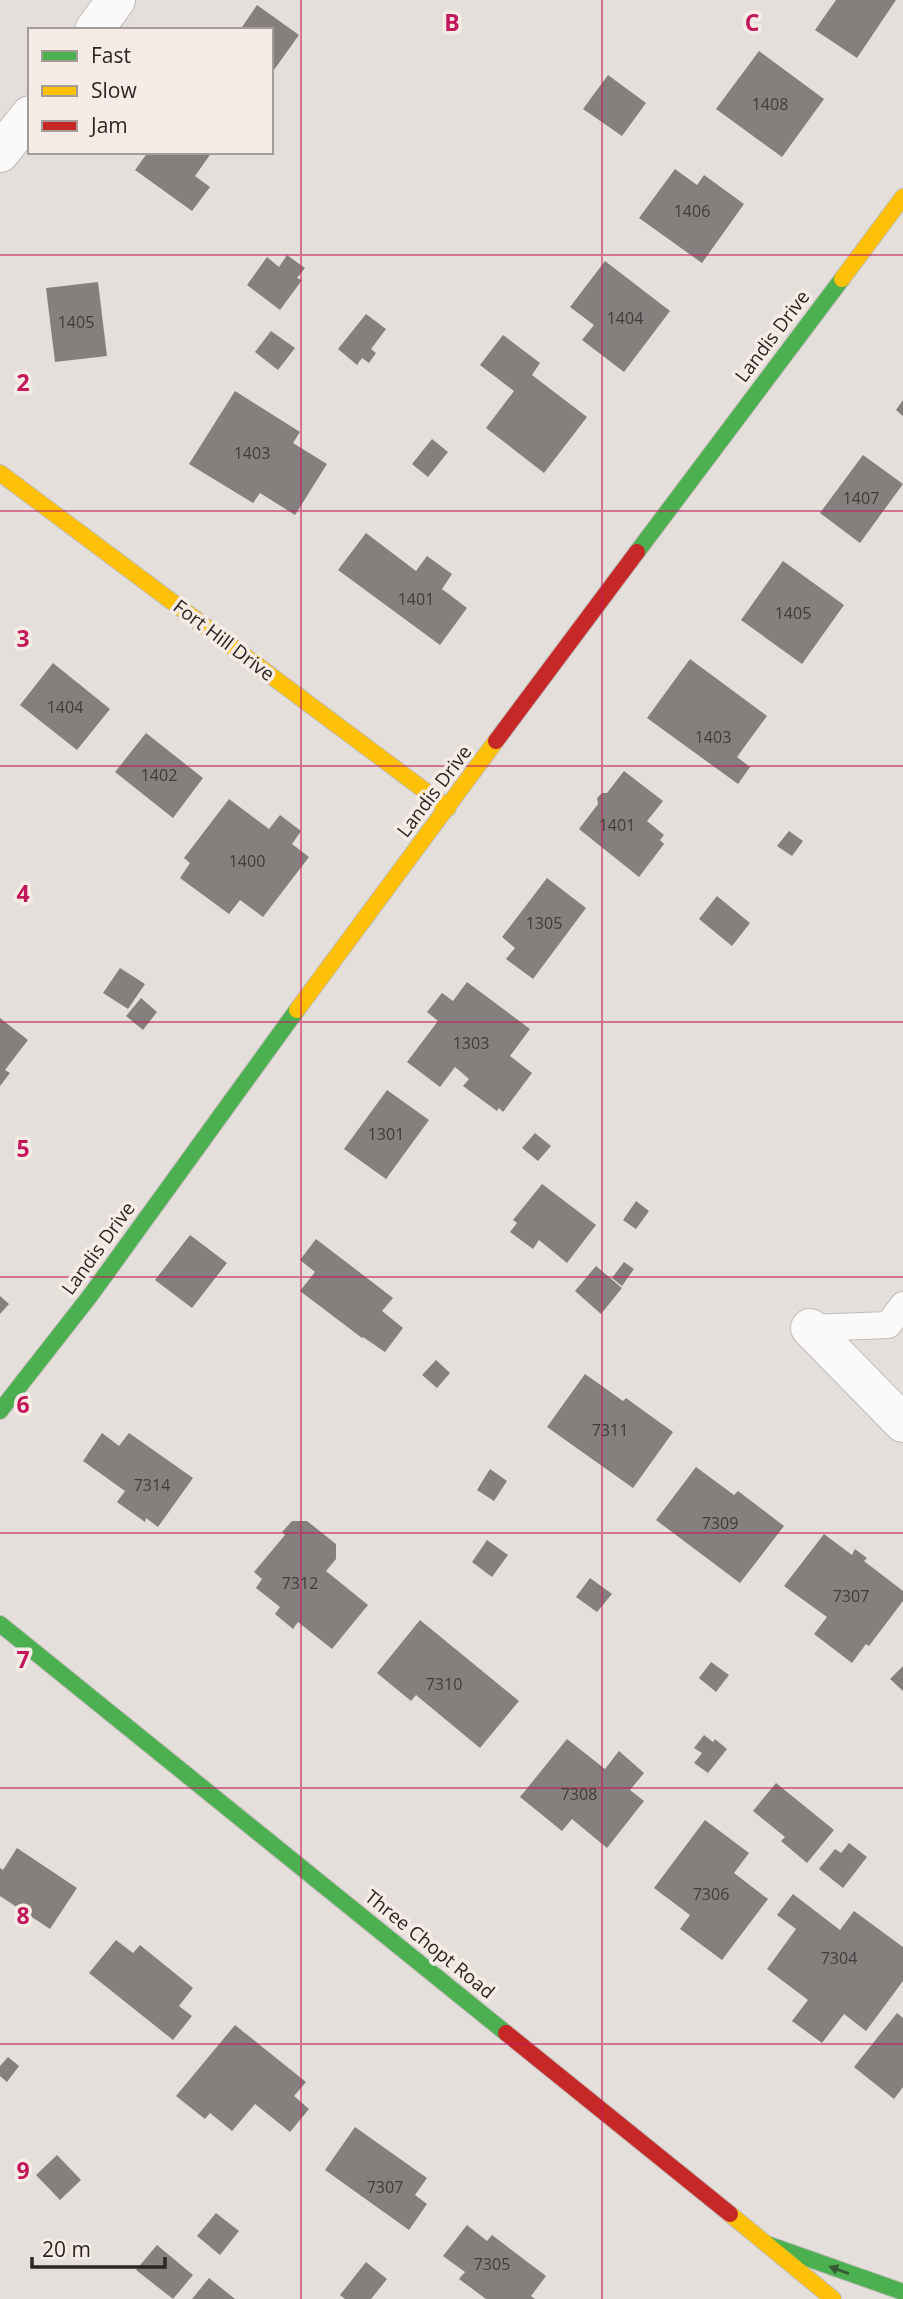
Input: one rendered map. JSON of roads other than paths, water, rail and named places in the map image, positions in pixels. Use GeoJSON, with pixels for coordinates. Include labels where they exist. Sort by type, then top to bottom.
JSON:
{"type":"FeatureCollection","features":[{"type":"Feature","properties":{"kind":"street"},"geometry":{"type":"LineString","coordinates":[[95,28],[116,0]]}},
{"type":"Feature","properties":{"kind":"street"},"geometry":{"type":"LineString","coordinates":[[0,153],[28,118]]}},
{"type":"Feature","properties":{"kind":"street","name":"Landis Drive"},"geometry":{"type":"LineString","coordinates":[[0,1411],[90,1296],[689,481],[903,197]]}},
{"type":"Feature","properties":{"kind":"street","name":"Fort Hill Drive"},"geometry":{"type":"LineString","coordinates":[[0,473],[448,808]]}},
{"type":"Feature","properties":{"kind":"street"},"geometry":{"type":"LineString","coordinates":[[810,1328],[903,1423]]}},
{"type":"Feature","properties":{"kind":"street","name":"Three Chopt Road"},"geometry":{"type":"LineString","coordinates":[[0,1624],[833,2299]]}},
{"type":"Feature","properties":{"kind":"street"},"geometry":{"type":"LineString","coordinates":[[767,2244],[903,2292]]}},
{"type":"Feature","properties":{"kind":"lane"},"geometry":{"type":"LineString","coordinates":[[810,1328],[888,1325],[903,1306]]}}]}
